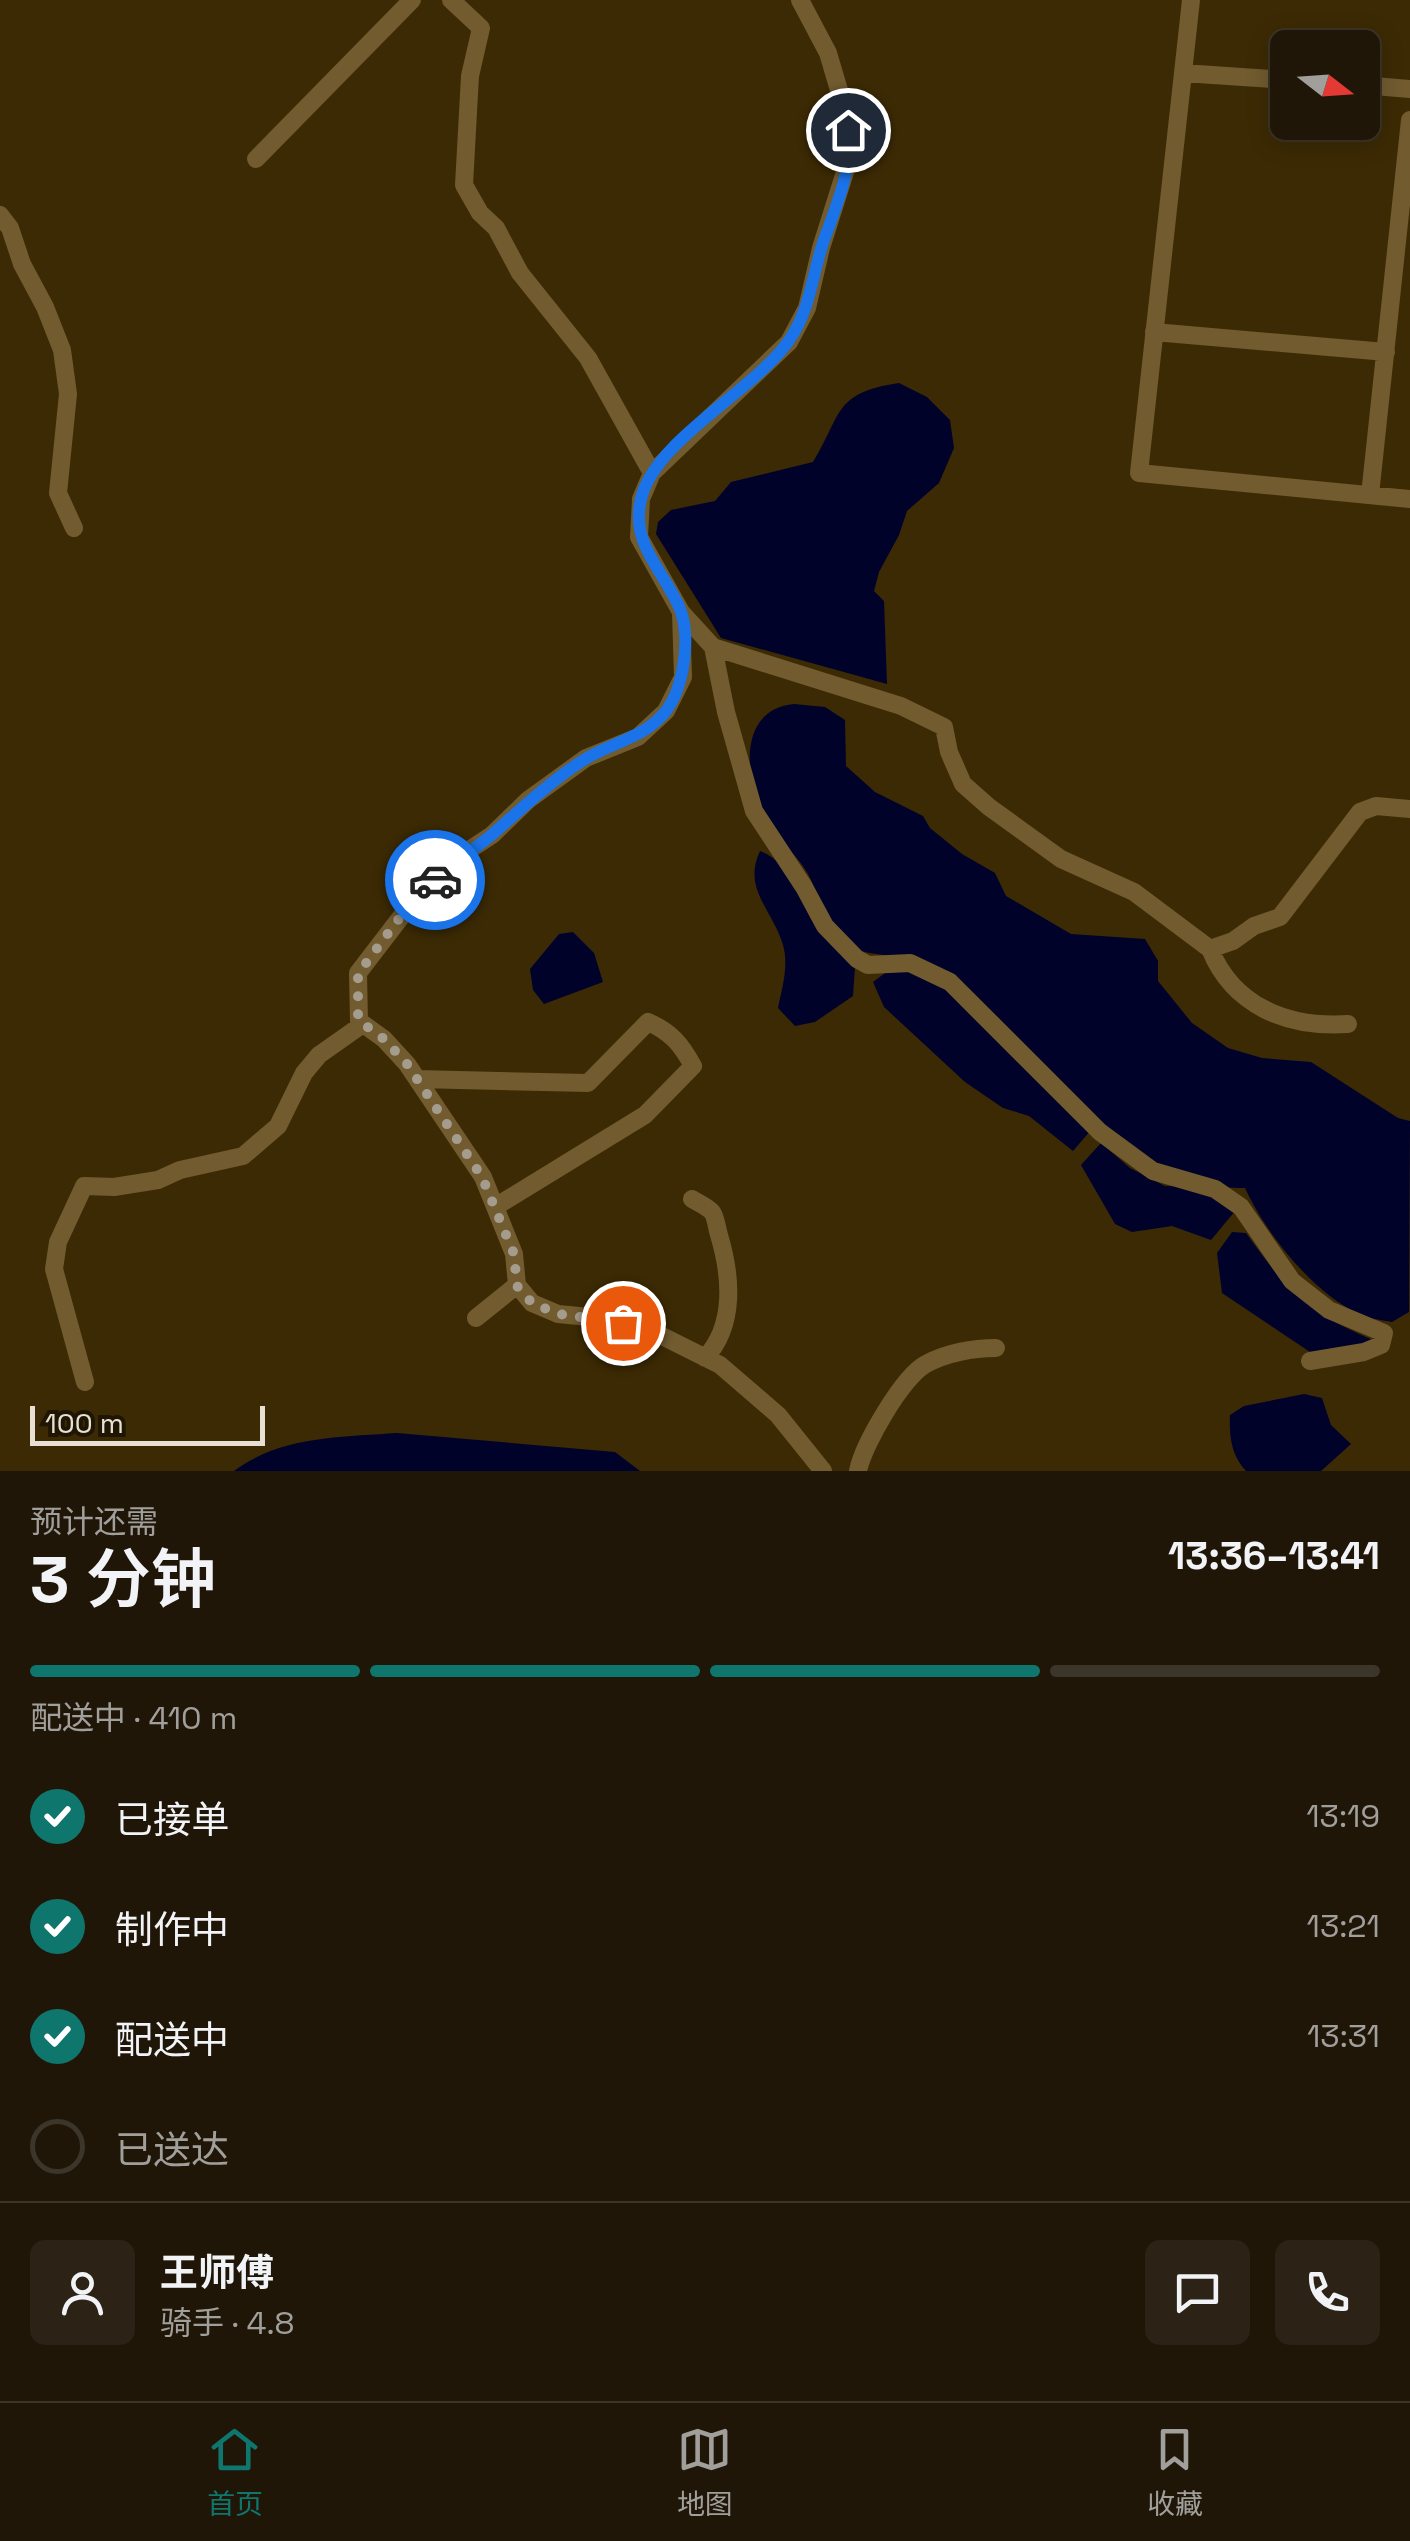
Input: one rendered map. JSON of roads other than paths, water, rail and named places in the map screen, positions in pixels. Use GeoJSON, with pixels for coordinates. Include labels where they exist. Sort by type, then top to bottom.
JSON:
{"type":"FeatureCollection","features":[{"type":"Feature","properties":{"kind":"street"},"geometry":{"type":"LineString","coordinates":[[256,158],[412,0]]}},
{"type":"Feature","properties":{"kind":"street"},"geometry":{"type":"LineString","coordinates":[[451,0],[481,28],[470,76],[464,185],[480,213],[496,228],[520,273],[588,358],[652,473]]}},
{"type":"Feature","properties":{"kind":"street"},"geometry":{"type":"LineString","coordinates":[[800,0],[828,53],[844,106],[851,153],[821,248],[808,308],[788,342],[652,473],[641,499],[639,537],[682,612],[713,647],[726,712],[754,811],[804,886],[825,926],[868,965],[910,964],[950,982],[1100,1132],[1153,1171],[1215,1190],[1242,1207],[1292,1281],[1329,1310],[1384,1333],[1382,1345],[1310,1362]]}},
{"type":"Feature","properties":{"kind":"street"},"geometry":{"type":"LineString","coordinates":[[1191,0],[1139,472],[1410,500]]}},
{"type":"Feature","properties":{"kind":"street"},"geometry":{"type":"LineString","coordinates":[[1183,73],[1270,79]]}},
{"type":"Feature","properties":{"kind":"street"},"geometry":{"type":"LineString","coordinates":[[1380,86],[1410,88]]}},
{"type":"Feature","properties":{"kind":"street"},"geometry":{"type":"LineString","coordinates":[[1370,495],[1386,352],[1403,263],[1410,120]]}},
{"type":"Feature","properties":{"kind":"street"},"geometry":{"type":"LineString","coordinates":[[0,215],[10,228],[22,264],[62,350],[68,394],[58,494],[74,528]]}},
{"type":"Feature","properties":{"kind":"street"},"geometry":{"type":"LineString","coordinates":[[1154,332],[1386,352]]}},
{"type":"Feature","properties":{"kind":"street"},"geometry":{"type":"LineString","coordinates":[[682,612],[684,678],[666,711],[638,737],[586,758],[528,800],[414,900],[358,974],[358,1020],[384,1039],[416,1079],[482,1177],[514,1254],[517,1286],[532,1303],[558,1314],[646,1328],[705,1358],[750,1388],[778,1415],[823,1471]]}},
{"type":"Feature","properties":{"kind":"street"},"geometry":{"type":"LineString","coordinates":[[713,647],[901,706],[944,727],[949,752],[963,784],[1061,858],[1134,892],[1210,949],[1219,973],[1238,995],[1274,1014],[1330,1025],[1348,1024]]}},
{"type":"Feature","properties":{"kind":"street"},"geometry":{"type":"LineString","coordinates":[[1210,949],[1233,942],[1254,926],[1280,917],[1360,812],[1376,806],[1410,809]]}},
{"type":"Feature","properties":{"kind":"street"},"geometry":{"type":"LineString","coordinates":[[416,1079],[588,1083],[648,1022],[668,1031],[683,1048],[693,1066],[645,1116],[495,1207]]}},
{"type":"Feature","properties":{"kind":"street"},"geometry":{"type":"LineString","coordinates":[[85,1382],[54,1269],[58,1242],[84,1186],[114,1187],[158,1180],[180,1170],[243,1156],[278,1126],[304,1073],[318,1056],[363,1024]]}},
{"type":"Feature","properties":{"kind":"street"},"geometry":{"type":"LineString","coordinates":[[692,1198],[712,1213],[727,1264],[730,1298],[715,1348],[705,1358]]}},
{"type":"Feature","properties":{"kind":"street"},"geometry":{"type":"LineString","coordinates":[[476,1318],[517,1286]]}},
{"type":"Feature","properties":{"kind":"street"},"geometry":{"type":"LineString","coordinates":[[858,1471],[862,1450],[882,1417],[922,1366],[956,1353],[996,1348]]}},
{"type":"Feature","properties":{"kind":"water"},"geometry":{"type":"Polygon","coordinates":[[[899,383],[927,397],[950,420],[954,448],[939,483],[907,511],[879,572],[874,591],[884,601],[887,684],[721,638],[656,534],[658,522],[671,510],[715,501],[731,482],[813,462],[842,408],[851,399],[899,383]]]}},
{"type":"Feature","properties":{"kind":"water"},"geometry":{"type":"Polygon","coordinates":[[[794,704],[825,707],[845,720],[846,766],[875,792],[923,816],[930,828],[962,854],[995,873],[1006,896],[1071,934],[1145,939],[1158,961],[1158,981],[1192,1023],[1228,1048],[1262,1058],[1311,1062],[1398,1118],[1410,1121],[1409,1312],[1392,1322],[1365,1316],[1343,1305],[1293,1261],[1265,1224],[1245,1188],[1193,1179],[1134,1150],[1066,1093],[955,981],[914,959],[873,954],[855,948],[837,935],[825,918],[808,874],[762,811],[751,773],[753,735],[761,720],[774,709],[794,704]]]}},
{"type":"Feature","properties":{"kind":"water"},"geometry":{"type":"Polygon","coordinates":[[[760,851],[786,871],[815,926],[855,967],[853,996],[815,1022],[795,1026],[778,1008],[785,953],[757,888],[755,865],[760,851]]]}},
{"type":"Feature","properties":{"kind":"water"},"geometry":{"type":"Polygon","coordinates":[[[573,932],[594,953],[603,982],[544,1004],[533,990],[530,969],[559,934],[573,932]]]}},
{"type":"Feature","properties":{"kind":"water"},"geometry":{"type":"Polygon","coordinates":[[[909,969],[948,987],[1091,1130],[1073,1151],[1029,1116],[1003,1108],[965,1082],[884,1007],[873,982],[885,973],[909,969]]]}},
{"type":"Feature","properties":{"kind":"water"},"geometry":{"type":"Polygon","coordinates":[[[1101,1143],[1130,1168],[1165,1186],[1195,1187],[1236,1210],[1211,1240],[1172,1226],[1132,1232],[1115,1224],[1081,1165],[1101,1143]]]}},
{"type":"Feature","properties":{"kind":"water"},"geometry":{"type":"Polygon","coordinates":[[[1232,1232],[1246,1233],[1300,1298],[1331,1320],[1375,1341],[1310,1352],[1222,1293],[1217,1253],[1232,1232]]]}},
{"type":"Feature","properties":{"kind":"water"},"geometry":{"type":"Polygon","coordinates":[[[1304,1394],[1322,1398],[1331,1425],[1351,1444],[1321,1471],[1246,1471],[1232,1444],[1230,1415],[1244,1406],[1304,1394]]]}},
{"type":"Feature","properties":{"kind":"water"},"geometry":{"type":"Polygon","coordinates":[[[397,1433],[615,1452],[640,1471],[234,1471],[271,1451],[312,1440],[397,1433]]]}}]}
